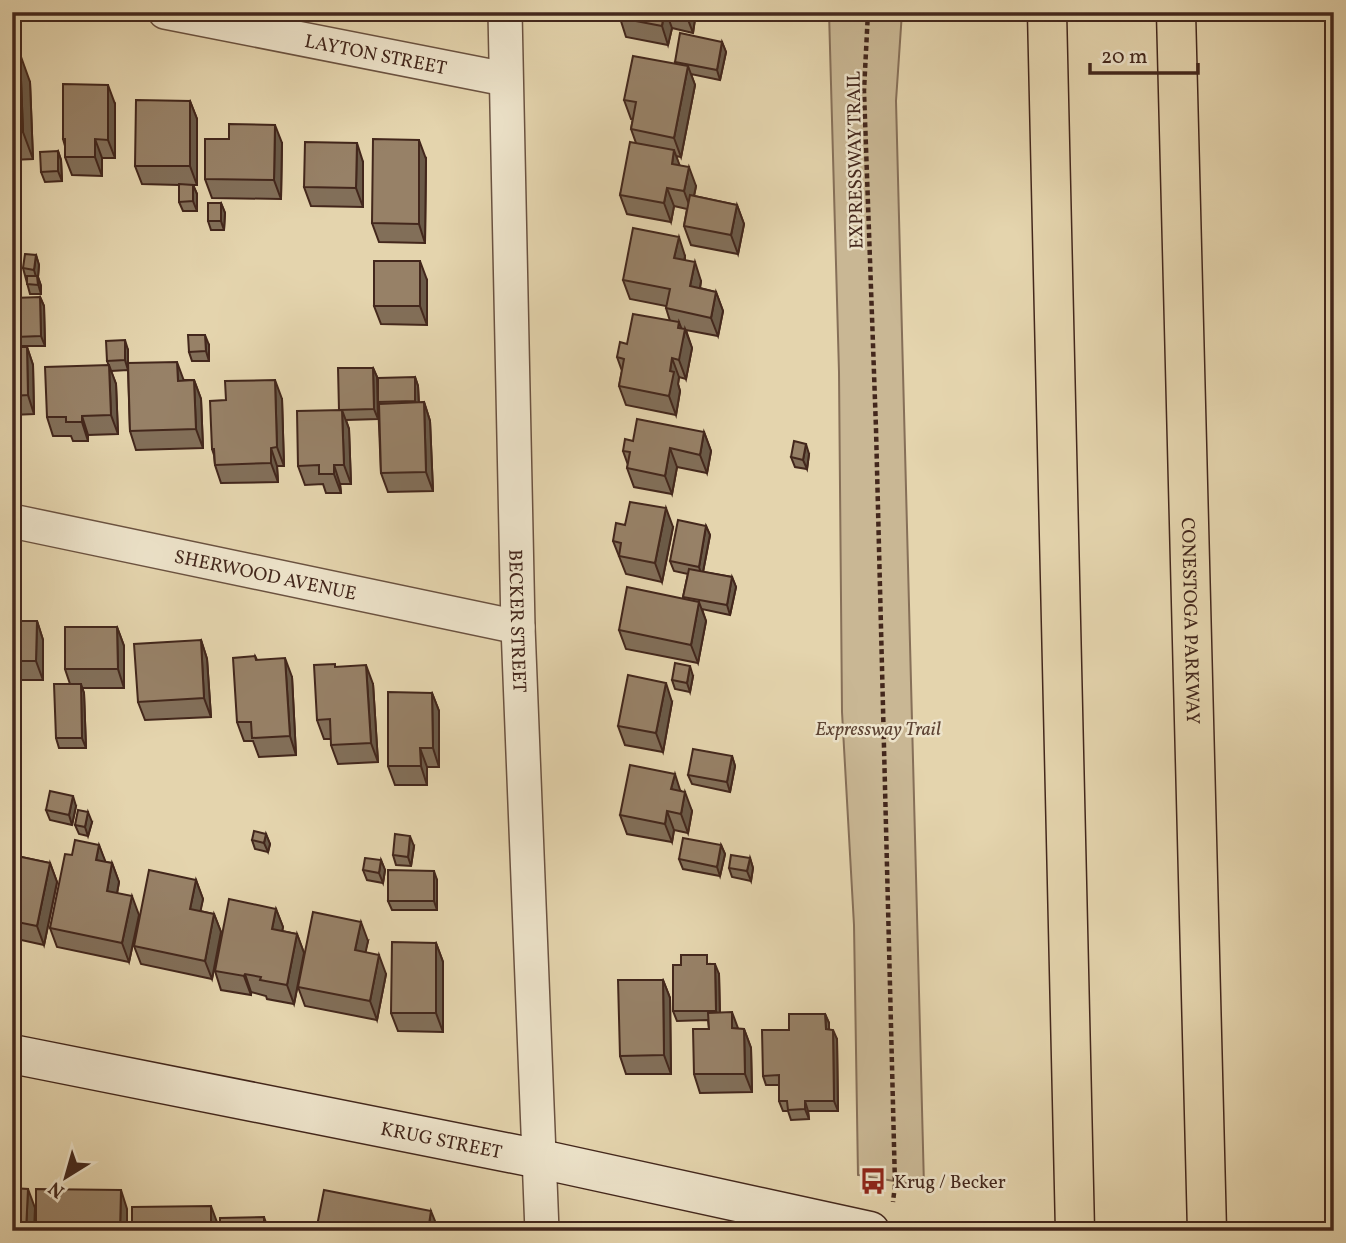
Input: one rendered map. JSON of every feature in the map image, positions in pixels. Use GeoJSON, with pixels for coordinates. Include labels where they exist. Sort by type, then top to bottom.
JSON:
{"type":"FeatureCollection","features":[{"type":"Feature","properties":{"kind":"highway"},"geometry":{"type":"LineString","coordinates":[[1047,12],[1075,1231]]}},
{"type":"Feature","properties":{"kind":"highway","name":"CONESTOGA PARKWAY"},"geometry":{"type":"LineString","coordinates":[[1175,12],[1207,1231]]}},
{"type":"Feature","properties":{"kind":"street","name":"LAYTON STREET"},"geometry":{"type":"LineString","coordinates":[[166,12],[505,79]]}},
{"type":"Feature","properties":{"kind":"street","name":"BECKER STREET"},"geometry":{"type":"LineString","coordinates":[[505,12],[517,627],[542,1231]]}},
{"type":"Feature","properties":{"kind":"street","name":"SHERWOOD AVENUE"},"geometry":{"type":"LineString","coordinates":[[12,522],[517,627]]}},
{"type":"Feature","properties":{"kind":"street","name":"KRUG STREET"},"geometry":{"type":"LineString","coordinates":[[12,1054],[540,1159],[881,1218]]}},
{"type":"Feature","properties":{"kind":"path","name":"EXPRESSWAY TRAIL"},"geometry":{"type":"LineString","coordinates":[[868,12],[864,91],[877,457],[895,1172],[881,1218]]}},
{"type":"Feature","properties":{"kind":"green space","name":"Expressway Trail"},"geometry":{"type":"Polygon","coordinates":[[[829,12],[902,12],[896,101],[924,1186],[858,1175],[854,925],[842,712],[839,372],[829,12]]]}},
{"type":"Feature","properties":{"kind":"building"},"geometry":{"type":"Polygon","coordinates":[[[621,12],[664,12],[662,26],[620,18],[621,12]]]}},
{"type":"Feature","properties":{"kind":"building"},"geometry":{"type":"Polygon","coordinates":[[[680,33],[722,42],[717,70],[675,62],[680,33]]]}},
{"type":"Feature","properties":{"kind":"building"},"geometry":{"type":"Polygon","coordinates":[[[20,54],[23,132],[12,132],[12,55],[20,54]]]}},
{"type":"Feature","properties":{"kind":"building"},"geometry":{"type":"Polygon","coordinates":[[[633,56],[688,66],[674,138],[631,129],[636,102],[624,100],[633,56]]]}},
{"type":"Feature","properties":{"kind":"building"},"geometry":{"type":"Polygon","coordinates":[[[63,84],[108,85],[108,140],[95,139],[95,157],[65,157],[63,84]]]}},
{"type":"Feature","properties":{"kind":"building"},"geometry":{"type":"Polygon","coordinates":[[[136,100],[190,101],[190,166],[135,166],[136,100]]]}},
{"type":"Feature","properties":{"kind":"building"},"geometry":{"type":"Polygon","coordinates":[[[229,124],[275,125],[274,180],[205,179],[205,139],[229,139],[229,124]]]}},
{"type":"Feature","properties":{"kind":"building"},"geometry":{"type":"Polygon","coordinates":[[[373,139],[419,140],[419,224],[372,223],[373,139]]]}},
{"type":"Feature","properties":{"kind":"building"},"geometry":{"type":"Polygon","coordinates":[[[305,142],[357,143],[356,188],[304,187],[305,142]]]}},
{"type":"Feature","properties":{"kind":"building"},"geometry":{"type":"Polygon","coordinates":[[[630,142],[674,150],[672,164],[689,167],[684,191],[667,188],[664,203],[620,195],[630,142]]]}},
{"type":"Feature","properties":{"kind":"building"},"geometry":{"type":"Polygon","coordinates":[[[58,151],[58,171],[41,172],[40,152],[58,151]]]}},
{"type":"Feature","properties":{"kind":"building"},"geometry":{"type":"Polygon","coordinates":[[[179,184],[193,185],[193,201],[179,202],[179,184]]]}},
{"type":"Feature","properties":{"kind":"building"},"geometry":{"type":"Polygon","coordinates":[[[690,195],[737,205],[731,235],[684,226],[690,195]]]}},
{"type":"Feature","properties":{"kind":"building"},"geometry":{"type":"Polygon","coordinates":[[[208,203],[221,203],[221,221],[208,221],[208,203]]]}},
{"type":"Feature","properties":{"kind":"building"},"geometry":{"type":"Polygon","coordinates":[[[633,228],[679,237],[674,258],[695,262],[690,286],[716,292],[711,318],[666,308],[670,289],[623,280],[633,228]]]}},
{"type":"Feature","properties":{"kind":"building"},"geometry":{"type":"Polygon","coordinates":[[[25,254],[36,255],[34,270],[23,268],[25,254]]]}},
{"type":"Feature","properties":{"kind":"building"},"geometry":{"type":"Polygon","coordinates":[[[374,261],[420,261],[420,306],[374,306],[374,261]]]}},
{"type":"Feature","properties":{"kind":"building"},"geometry":{"type":"Polygon","coordinates":[[[27,276],[37,276],[38,285],[27,284],[27,276]]]}},
{"type":"Feature","properties":{"kind":"building"},"geometry":{"type":"Polygon","coordinates":[[[40,297],[41,336],[15,337],[14,298],[40,297]]]}},
{"type":"Feature","properties":{"kind":"building"},"geometry":{"type":"Polygon","coordinates":[[[633,314],[679,322],[678,328],[685,329],[679,360],[672,358],[670,371],[674,372],[669,396],[619,386],[624,359],[617,357],[620,342],[627,344],[633,314]]]}},
{"type":"Feature","properties":{"kind":"building"},"geometry":{"type":"Polygon","coordinates":[[[188,335],[205,335],[206,351],[189,352],[188,335]]]}},
{"type":"Feature","properties":{"kind":"building"},"geometry":{"type":"Polygon","coordinates":[[[125,340],[125,360],[107,361],[106,341],[125,340]]]}},
{"type":"Feature","properties":{"kind":"building"},"geometry":{"type":"Polygon","coordinates":[[[12,347],[27,347],[28,395],[12,396],[12,347]]]}},
{"type":"Feature","properties":{"kind":"building"},"geometry":{"type":"Polygon","coordinates":[[[177,362],[178,381],[194,380],[196,429],[130,431],[128,363],[177,362]]]}},
{"type":"Feature","properties":{"kind":"building"},"geometry":{"type":"Polygon","coordinates":[[[109,365],[111,415],[82,416],[82,422],[66,422],[66,417],[47,417],[45,367],[109,365]]]}},
{"type":"Feature","properties":{"kind":"building"},"geometry":{"type":"Polygon","coordinates":[[[338,368],[373,368],[374,409],[339,410],[338,368]]]}},
{"type":"Feature","properties":{"kind":"building"},"geometry":{"type":"Polygon","coordinates":[[[415,377],[415,401],[378,402],[378,378],[415,377]]]}},
{"type":"Feature","properties":{"kind":"building"},"geometry":{"type":"Polygon","coordinates":[[[275,380],[277,447],[271,448],[271,463],[215,465],[210,401],[226,400],[225,381],[275,380]]]}},
{"type":"Feature","properties":{"kind":"building"},"geometry":{"type":"Polygon","coordinates":[[[424,402],[426,472],[381,473],[379,404],[424,402]]]}},
{"type":"Feature","properties":{"kind":"building"},"geometry":{"type":"Polygon","coordinates":[[[342,410],[344,465],[334,465],[334,474],[319,474],[319,465],[298,466],[297,411],[342,410]]]}},
{"type":"Feature","properties":{"kind":"building"},"geometry":{"type":"Polygon","coordinates":[[[637,419],[704,432],[700,455],[670,448],[665,476],[627,468],[630,452],[623,451],[625,439],[633,441],[637,419]]]}},
{"type":"Feature","properties":{"kind":"building"},"geometry":{"type":"Polygon","coordinates":[[[794,441],[806,444],[803,460],[791,457],[794,441]]]}},
{"type":"Feature","properties":{"kind":"building"},"geometry":{"type":"Polygon","coordinates":[[[630,502],[666,508],[655,563],[619,556],[621,543],[613,541],[616,523],[625,525],[630,502]]]}},
{"type":"Feature","properties":{"kind":"building"},"geometry":{"type":"Polygon","coordinates":[[[678,520],[706,526],[699,567],[670,561],[678,520]]]}},
{"type":"Feature","properties":{"kind":"building"},"geometry":{"type":"Polygon","coordinates":[[[689,569],[732,577],[727,605],[683,597],[689,569]]]}},
{"type":"Feature","properties":{"kind":"building"},"geometry":{"type":"Polygon","coordinates":[[[627,587],[699,602],[691,645],[619,630],[627,587]]]}},
{"type":"Feature","properties":{"kind":"building"},"geometry":{"type":"Polygon","coordinates":[[[12,621],[37,621],[36,661],[12,661],[12,621]]]}},
{"type":"Feature","properties":{"kind":"building"},"geometry":{"type":"Polygon","coordinates":[[[65,627],[117,627],[118,669],[65,669],[65,627]]]}},
{"type":"Feature","properties":{"kind":"building"},"geometry":{"type":"Polygon","coordinates":[[[201,640],[204,698],[138,702],[134,644],[201,640]]]}},
{"type":"Feature","properties":{"kind":"building"},"geometry":{"type":"Polygon","coordinates":[[[255,656],[256,660],[285,658],[290,736],[252,738],[251,722],[237,722],[233,658],[255,656]]]}},
{"type":"Feature","properties":{"kind":"building"},"geometry":{"type":"Polygon","coordinates":[[[675,663],[690,666],[687,683],[672,680],[675,663]]]}},
{"type":"Feature","properties":{"kind":"building"},"geometry":{"type":"Polygon","coordinates":[[[335,664],[335,667],[366,665],[371,743],[331,745],[330,719],[317,720],[314,665],[335,664]]]}},
{"type":"Feature","properties":{"kind":"building"},"geometry":{"type":"Polygon","coordinates":[[[628,675],[666,683],[656,733],[618,726],[628,675]]]}},
{"type":"Feature","properties":{"kind":"building"},"geometry":{"type":"Polygon","coordinates":[[[54,684],[81,684],[82,738],[56,738],[54,684]]]}},
{"type":"Feature","properties":{"kind":"building"},"geometry":{"type":"Polygon","coordinates":[[[388,692],[432,693],[433,748],[420,748],[421,766],[388,766],[388,692]]]}},
{"type":"Feature","properties":{"kind":"building"},"geometry":{"type":"Polygon","coordinates":[[[693,749],[732,756],[727,782],[688,775],[693,749]]]}},
{"type":"Feature","properties":{"kind":"building"},"geometry":{"type":"Polygon","coordinates":[[[630,765],[675,774],[671,789],[685,792],[681,814],[667,811],[665,824],[620,815],[630,765]]]}},
{"type":"Feature","properties":{"kind":"building"},"geometry":{"type":"Polygon","coordinates":[[[50,791],[73,796],[69,815],[46,810],[50,791]]]}},
{"type":"Feature","properties":{"kind":"building"},"geometry":{"type":"Polygon","coordinates":[[[78,810],[88,812],[85,827],[75,825],[78,810]]]}},
{"type":"Feature","properties":{"kind":"building"},"geometry":{"type":"Polygon","coordinates":[[[254,831],[266,834],[264,843],[252,840],[254,831]]]}},
{"type":"Feature","properties":{"kind":"building"},"geometry":{"type":"Polygon","coordinates":[[[395,834],[410,836],[408,857],[393,855],[395,834]]]}},
{"type":"Feature","properties":{"kind":"building"},"geometry":{"type":"Polygon","coordinates":[[[683,838],[721,845],[717,867],[679,859],[683,838]]]}},
{"type":"Feature","properties":{"kind":"building"},"geometry":{"type":"Polygon","coordinates":[[[75,840],[99,845],[96,860],[112,863],[107,891],[132,896],[122,943],[50,928],[65,854],[72,855],[75,840]]]}},
{"type":"Feature","properties":{"kind":"building"},"geometry":{"type":"Polygon","coordinates":[[[12,855],[50,863],[37,926],[12,921],[12,855]]]}},
{"type":"Feature","properties":{"kind":"building"},"geometry":{"type":"Polygon","coordinates":[[[731,855],[750,858],[747,871],[729,868],[731,855]]]}},
{"type":"Feature","properties":{"kind":"building"},"geometry":{"type":"Polygon","coordinates":[[[365,858],[381,860],[379,873],[363,870],[365,858]]]}},
{"type":"Feature","properties":{"kind":"building"},"geometry":{"type":"Polygon","coordinates":[[[149,870],[196,880],[190,909],[214,914],[205,961],[134,946],[149,870]]]}},
{"type":"Feature","properties":{"kind":"building"},"geometry":{"type":"Polygon","coordinates":[[[388,870],[434,871],[434,901],[388,901],[388,870]]]}},
{"type":"Feature","properties":{"kind":"building"},"geometry":{"type":"Polygon","coordinates":[[[229,899],[276,909],[272,929],[297,934],[287,985],[260,980],[261,977],[215,971],[229,899]]]}},
{"type":"Feature","properties":{"kind":"building"},"geometry":{"type":"Polygon","coordinates":[[[313,912],[361,922],[355,950],[379,955],[370,1001],[298,987],[313,912]]]}},
{"type":"Feature","properties":{"kind":"building"},"geometry":{"type":"Polygon","coordinates":[[[392,942],[436,943],[436,1013],[391,1013],[392,942]]]}},
{"type":"Feature","properties":{"kind":"building"},"geometry":{"type":"Polygon","coordinates":[[[681,955],[707,955],[707,964],[715,964],[716,1011],[673,1011],[673,965],[681,965],[681,955]]]}},
{"type":"Feature","properties":{"kind":"building"},"geometry":{"type":"Polygon","coordinates":[[[618,980],[663,980],[664,1055],[620,1056],[618,980]]]}},
{"type":"Feature","properties":{"kind":"building"},"geometry":{"type":"Polygon","coordinates":[[[732,1012],[732,1028],[744,1029],[745,1074],[694,1074],[693,1029],[709,1029],[708,1013],[732,1012]]]}},
{"type":"Feature","properties":{"kind":"building"},"geometry":{"type":"Polygon","coordinates":[[[789,1014],[825,1014],[826,1029],[833,1030],[834,1101],[805,1101],[805,1109],[788,1110],[787,1101],[779,1101],[779,1075],[763,1076],[762,1030],[789,1030],[789,1014]]]}},
{"type":"Feature","properties":{"kind":"building"},"geometry":{"type":"Polygon","coordinates":[[[12,1188],[28,1189],[26,1231],[12,1231],[12,1188]]]}},
{"type":"Feature","properties":{"kind":"building"},"geometry":{"type":"Polygon","coordinates":[[[36,1189],[121,1190],[120,1231],[36,1231],[36,1189]]]}},
{"type":"Feature","properties":{"kind":"building"},"geometry":{"type":"Polygon","coordinates":[[[324,1190],[431,1211],[428,1231],[316,1231],[324,1190]]]}},
{"type":"Feature","properties":{"kind":"building"},"geometry":{"type":"Polygon","coordinates":[[[211,1206],[211,1231],[132,1231],[132,1207],[211,1206]]]}},
{"type":"Feature","properties":{"kind":"building"},"geometry":{"type":"Polygon","coordinates":[[[264,1217],[264,1231],[220,1231],[220,1218],[264,1217]]]}},
{"type":"Feature","properties":{"kind":"place","name":"Krug / Becker"},"geometry":{"type":"Point","coordinates":[873,1181]}}]}
